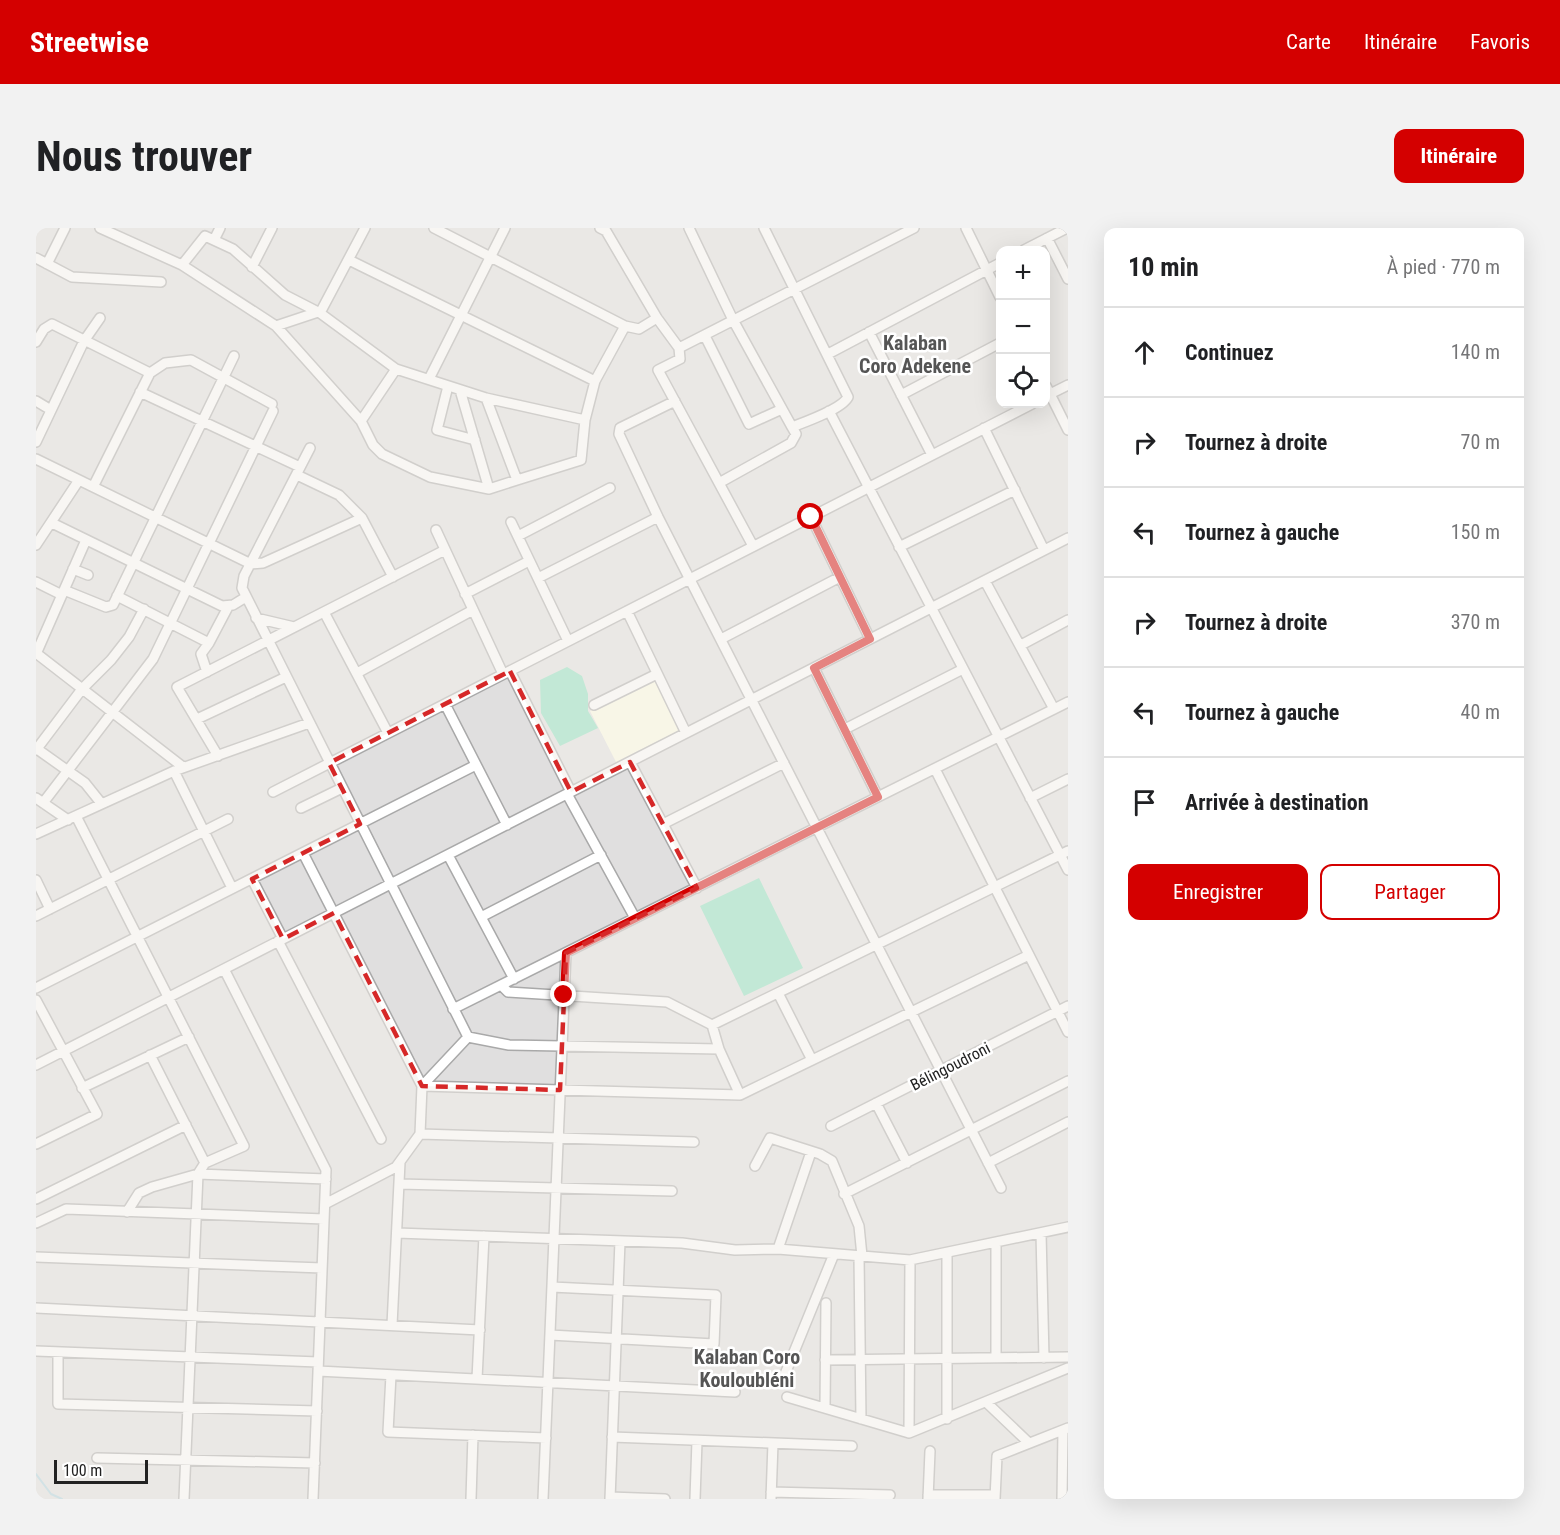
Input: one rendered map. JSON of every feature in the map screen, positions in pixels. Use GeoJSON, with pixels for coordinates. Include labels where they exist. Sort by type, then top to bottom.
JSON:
{"type":"FeatureCollection","features":[{"type":"Feature","properties":{"kind":"street"},"geometry":{"type":"LineString","coordinates":[[46,264],[65,228]]}},
{"type":"Feature","properties":{"kind":"street"},"geometry":{"type":"LineString","coordinates":[[100,228],[182,265],[276,326],[361,421],[373,445],[382,454],[430,477],[489,489],[581,460],[585,420],[595,381],[625,326]]}},
{"type":"Feature","properties":{"kind":"street"},"geometry":{"type":"LineString","coordinates":[[214,240],[220,228]]}},
{"type":"Feature","properties":{"kind":"street"},"geometry":{"type":"LineString","coordinates":[[252,267],[272,228]]}},
{"type":"Feature","properties":{"kind":"street"},"geometry":{"type":"LineString","coordinates":[[276,326],[319,313],[350,260],[365,228]]}},
{"type":"Feature","properties":{"kind":"street"},"geometry":{"type":"LineString","coordinates":[[434,228],[625,326],[639,329],[657,318]]}},
{"type":"Feature","properties":{"kind":"street"},"geometry":{"type":"LineString","coordinates":[[429,380],[505,228]]}},
{"type":"Feature","properties":{"kind":"street"},"geometry":{"type":"LineString","coordinates":[[689,228],[733,320],[796,434],[791,443],[719,483]]}},
{"type":"Feature","properties":{"kind":"street"},"geometry":{"type":"LineString","coordinates":[[764,228],[848,397],[846,401],[829,411],[792,428]]}},
{"type":"Feature","properties":{"kind":"street"},"geometry":{"type":"LineString","coordinates":[[679,348],[914,228]]}},
{"type":"Feature","properties":{"kind":"street"},"geometry":{"type":"LineString","coordinates":[[966,228],[996,289]]}},
{"type":"Feature","properties":{"kind":"street"},"geometry":{"type":"LineString","coordinates":[[1032,246],[1067,228]]}},
{"type":"Feature","properties":{"kind":"street"},"geometry":{"type":"LineString","coordinates":[[606,229],[657,318],[679,348],[680,359],[658,370],[753,546]]}},
{"type":"Feature","properties":{"kind":"street"},"geometry":{"type":"LineString","coordinates":[[182,265],[202,237],[214,240],[233,249],[285,295],[319,313],[396,369],[486,398],[585,420]]}},
{"type":"Feature","properties":{"kind":"street"},"geometry":{"type":"LineString","coordinates":[[1047,238],[1068,279]]}},
{"type":"Feature","properties":{"kind":"street"},"geometry":{"type":"LineString","coordinates":[[36,258],[72,277],[161,282]]}},
{"type":"Feature","properties":{"kind":"street"},"geometry":{"type":"LineString","coordinates":[[350,260],[595,381]]}},
{"type":"Feature","properties":{"kind":"street"},"geometry":{"type":"LineString","coordinates":[[828,354],[996,265]]}},
{"type":"Feature","properties":{"kind":"street"},"geometry":{"type":"LineString","coordinates":[[36,442],[84,341],[99,318]]}},
{"type":"Feature","properties":{"kind":"street"},"geometry":{"type":"LineString","coordinates":[[36,342],[44,329],[52,324],[150,373]]}},
{"type":"Feature","properties":{"kind":"street"},"geometry":{"type":"LineString","coordinates":[[869,332],[932,455]]}},
{"type":"Feature","properties":{"kind":"street"},"geometry":{"type":"LineString","coordinates":[[705,336],[749,424],[782,409]]}},
{"type":"Feature","properties":{"kind":"street"},"geometry":{"type":"LineString","coordinates":[[902,395],[996,345]]}},
{"type":"Feature","properties":{"kind":"street"},"geometry":{"type":"LineString","coordinates":[[36,582],[106,608],[113,605],[234,356]]}},
{"type":"Feature","properties":{"kind":"street"},"geometry":{"type":"LineString","coordinates":[[93,487],[150,373],[165,363],[190,360],[273,407],[257,447],[153,659],[68,770],[40,801],[72,818],[109,879],[244,1146],[205,1163],[198,1174],[184,1499]]}},
{"type":"Feature","properties":{"kind":"street"},"geometry":{"type":"LineString","coordinates":[[361,421],[396,369]]}},
{"type":"Feature","properties":{"kind":"street"},"geometry":{"type":"LineString","coordinates":[[1050,391],[1068,385]]}},
{"type":"Feature","properties":{"kind":"street"},"geometry":{"type":"LineString","coordinates":[[448,386],[437,430],[475,440]]}},
{"type":"Feature","properties":{"kind":"street"},"geometry":{"type":"LineString","coordinates":[[460,390],[489,489]]}},
{"type":"Feature","properties":{"kind":"street"},"geometry":{"type":"LineString","coordinates":[[140,392],[257,447],[339,495],[362,518],[393,577]]}},
{"type":"Feature","properties":{"kind":"street"},"geometry":{"type":"LineString","coordinates":[[1050,397],[1068,430]]}},
{"type":"Feature","properties":{"kind":"street"},"geometry":{"type":"LineString","coordinates":[[486,398],[517,480]]}},
{"type":"Feature","properties":{"kind":"street"},"geometry":{"type":"LineString","coordinates":[[36,401],[51,410]]}},
{"type":"Feature","properties":{"kind":"street"},"geometry":{"type":"LineString","coordinates":[[675,401],[620,428],[619,434],[658,517],[1001,1188]]}},
{"type":"Feature","properties":{"kind":"street"},"geometry":{"type":"LineString","coordinates":[[273,792],[1024,408]]}},
{"type":"Feature","properties":{"kind":"street"},"geometry":{"type":"LineString","coordinates":[[829,411],[1030,798],[1064,853],[1068,870]]}},
{"type":"Feature","properties":{"kind":"street"},"geometry":{"type":"LineString","coordinates":[[984,428],[1044,550]]}},
{"type":"Feature","properties":{"kind":"street"},"geometry":{"type":"LineString","coordinates":[[310,448],[242,582],[246,597],[468,1037]]}},
{"type":"Feature","properties":{"kind":"street"},"geometry":{"type":"LineString","coordinates":[[36,459],[251,564],[263,563],[362,518]]}},
{"type":"Feature","properties":{"kind":"street"},"geometry":{"type":"LineString","coordinates":[[36,545],[79,480]]}},
{"type":"Feature","properties":{"kind":"street"},"geometry":{"type":"LineString","coordinates":[[518,536],[610,488]]}},
{"type":"Feature","properties":{"kind":"street"},"geometry":{"type":"LineString","coordinates":[[899,547],[1015,490]]}},
{"type":"Feature","properties":{"kind":"street"},"geometry":{"type":"LineString","coordinates":[[538,578],[658,517]]}},
{"type":"Feature","properties":{"kind":"street"},"geometry":{"type":"LineString","coordinates":[[811,517],[870,639]]}},
{"type":"Feature","properties":{"kind":"street"},"geometry":{"type":"LineString","coordinates":[[511,522],[568,641]]}},
{"type":"Feature","properties":{"kind":"street"},"geometry":{"type":"LineString","coordinates":[[52,523],[188,590],[228,607]]}},
{"type":"Feature","properties":{"kind":"street"},"geometry":{"type":"LineString","coordinates":[[436,530],[473,610],[635,918]]}},
{"type":"Feature","properties":{"kind":"street"},"geometry":{"type":"LineString","coordinates":[[36,1065],[1068,538]]}},
{"type":"Feature","properties":{"kind":"street"},"geometry":{"type":"LineString","coordinates":[[86,540],[36,654],[113,712],[178,769],[204,831],[232,888]]}},
{"type":"Feature","properties":{"kind":"street"},"geometry":{"type":"LineString","coordinates":[[218,756],[177,687],[445,550]]}},
{"type":"Feature","properties":{"kind":"street"},"geometry":{"type":"LineString","coordinates":[[465,594],[530,561]]}},
{"type":"Feature","properties":{"kind":"street"},"geometry":{"type":"LineString","coordinates":[[74,569],[88,575]]}},
{"type":"Feature","properties":{"kind":"street"},"geometry":{"type":"LineString","coordinates":[[721,639],[840,577]]}},
{"type":"Feature","properties":{"kind":"street"},"geometry":{"type":"LineString","coordinates":[[985,581],[1054,709]]}},
{"type":"Feature","properties":{"kind":"street"},"geometry":{"type":"LineString","coordinates":[[117,596],[209,643]]}},
{"type":"Feature","properties":{"kind":"street"},"geometry":{"type":"LineString","coordinates":[[207,672],[201,654],[228,607],[246,597]]}},
{"type":"Feature","properties":{"kind":"street"},"geometry":{"type":"LineString","coordinates":[[101,804],[85,783],[37,749],[82,689],[111,660],[129,637],[144,609]]}},
{"type":"Feature","properties":{"kind":"street"},"geometry":{"type":"LineString","coordinates":[[357,672],[473,610]]}},
{"type":"Feature","properties":{"kind":"street"},"geometry":{"type":"LineString","coordinates":[[627,611],[686,733]]}},
{"type":"Feature","properties":{"kind":"street"},"geometry":{"type":"LineString","coordinates":[[324,612],[388,733]]}},
{"type":"Feature","properties":{"kind":"street"},"geometry":{"type":"LineString","coordinates":[[256,618],[294,627]]}},
{"type":"Feature","properties":{"kind":"street"},"geometry":{"type":"LineString","coordinates":[[1021,645],[1068,620]]}},
{"type":"Feature","properties":{"kind":"street"},"geometry":{"type":"LineString","coordinates":[[814,668],[878,797]]}},
{"type":"Feature","properties":{"kind":"street"},"geometry":{"type":"LineString","coordinates":[[845,729],[963,669]]}},
{"type":"Feature","properties":{"kind":"street"},"geometry":{"type":"LineString","coordinates":[[594,705],[657,674]]}},
{"type":"Feature","properties":{"kind":"street"},"geometry":{"type":"LineString","coordinates":[[197,719],[286,677]]}},
{"type":"Feature","properties":{"kind":"street"},"geometry":{"type":"LineString","coordinates":[[453,1009],[1068,702]]}},
{"type":"Feature","properties":{"kind":"street"},"geometry":{"type":"LineString","coordinates":[[445,704],[507,825]]}},
{"type":"Feature","properties":{"kind":"street"},"geometry":{"type":"LineString","coordinates":[[36,834],[178,769],[309,723]]}},
{"type":"Feature","properties":{"kind":"street"},"geometry":{"type":"LineString","coordinates":[[630,762],[697,888]]}},
{"type":"Feature","properties":{"kind":"street"},"geometry":{"type":"LineString","coordinates":[[663,824],[784,763]]}},
{"type":"Feature","properties":{"kind":"street"},"geometry":{"type":"LineString","coordinates":[[36,988],[477,765]]}},
{"type":"Feature","properties":{"kind":"street"},"geometry":{"type":"LineString","coordinates":[[935,769],[1068,1032]]}},
{"type":"Feature","properties":{"kind":"street"},"geometry":{"type":"LineString","coordinates":[[1030,798],[1068,779]]}},
{"type":"Feature","properties":{"kind":"street"},"geometry":{"type":"LineString","coordinates":[[301,808],[342,788]]}},
{"type":"Feature","properties":{"kind":"street"},"geometry":{"type":"LineString","coordinates":[[36,916],[228,819]]}},
{"type":"Feature","properties":{"kind":"street"},"geometry":{"type":"LineString","coordinates":[[303,853],[422,1086],[420,1134],[396,1167],[325,1204]]}},
{"type":"Feature","properties":{"kind":"street"},"geometry":{"type":"LineString","coordinates":[[712,1025],[1064,853]]}},
{"type":"Feature","properties":{"kind":"street"},"geometry":{"type":"LineString","coordinates":[[448,855],[514,979]]}},
{"type":"Feature","properties":{"kind":"street"},"geometry":{"type":"LineString","coordinates":[[481,917],[601,855]]}},
{"type":"Feature","properties":{"kind":"street"},"geometry":{"type":"LineString","coordinates":[[252,879],[381,1139]]}},
{"type":"Feature","properties":{"kind":"street"},"geometry":{"type":"LineString","coordinates":[[36,880],[50,909]]}},
{"type":"Feature","properties":{"kind":"street"},"geometry":{"type":"LineString","coordinates":[[543,1499],[566,953]]}},
{"type":"Feature","properties":{"kind":"street"},"geometry":{"type":"LineString","coordinates":[[422,1086],[740,1095],[1029,955]]}},
{"type":"Feature","properties":{"kind":"street"},"geometry":{"type":"LineString","coordinates":[[224,969],[326,1170],[313,1499]]}},
{"type":"Feature","properties":{"kind":"street"},"geometry":{"type":"LineString","coordinates":[[501,986],[508,992],[667,1002],[712,1025],[719,1049],[740,1095]]}},
{"type":"Feature","properties":{"kind":"street"},"geometry":{"type":"LineString","coordinates":[[778,993],[812,1060]]}},
{"type":"Feature","properties":{"kind":"street"},"geometry":{"type":"LineString","coordinates":[[36,1000],[97,1114],[36,1144]]}},
{"type":"Feature","properties":{"kind":"street","name":"Bélingoudroni"},"geometry":{"type":"LineString","coordinates":[[831,1126],[1068,1006]]}},
{"type":"Feature","properties":{"kind":"street"},"geometry":{"type":"LineString","coordinates":[[82,1088],[189,1037]]}},
{"type":"Feature","properties":{"kind":"street"},"geometry":{"type":"LineString","coordinates":[[422,1086],[468,1037]]}},
{"type":"Feature","properties":{"kind":"street"},"geometry":{"type":"LineString","coordinates":[[468,1037],[509,1045],[719,1049]]}},
{"type":"Feature","properties":{"kind":"street"},"geometry":{"type":"LineString","coordinates":[[150,1055],[205,1163]]}},
{"type":"Feature","properties":{"kind":"street"},"geometry":{"type":"LineString","coordinates":[[844,1194],[1068,1081]]}},
{"type":"Feature","properties":{"kind":"street"},"geometry":{"type":"LineString","coordinates":[[876,1103],[907,1162]]}},
{"type":"Feature","properties":{"kind":"street"},"geometry":{"type":"LineString","coordinates":[[988,1162],[1068,1122]]}},
{"type":"Feature","properties":{"kind":"street"},"geometry":{"type":"LineString","coordinates":[[36,1199],[186,1125]]}},
{"type":"Feature","properties":{"kind":"street"},"geometry":{"type":"LineString","coordinates":[[420,1134],[694,1142]]}},
{"type":"Feature","properties":{"kind":"street"},"geometry":{"type":"LineString","coordinates":[[754,1166],[770,1138],[832,1161],[859,1226],[861,1419]]}},
{"type":"Feature","properties":{"kind":"street"},"geometry":{"type":"LineString","coordinates":[[778,1249],[811,1152]]}},
{"type":"Feature","properties":{"kind":"street"},"geometry":{"type":"LineString","coordinates":[[392,1325],[400,1162]]}},
{"type":"Feature","properties":{"kind":"street"},"geometry":{"type":"LineString","coordinates":[[127,1212],[139,1193],[198,1174],[326,1179]]}},
{"type":"Feature","properties":{"kind":"street"},"geometry":{"type":"LineString","coordinates":[[399,1184],[556,1190],[672,1191]]}},
{"type":"Feature","properties":{"kind":"street"},"geometry":{"type":"LineString","coordinates":[[36,1223],[66,1209],[324,1219]]}},
{"type":"Feature","properties":{"kind":"street"},"geometry":{"type":"LineString","coordinates":[[397,1233],[682,1243],[735,1250],[778,1249],[910,1260],[1068,1227]]}},
{"type":"Feature","properties":{"kind":"street"},"geometry":{"type":"LineString","coordinates":[[1041,1233],[1044,1358]]}},
{"type":"Feature","properties":{"kind":"street"},"geometry":{"type":"LineString","coordinates":[[477,1379],[484,1236]]}},
{"type":"Feature","properties":{"kind":"street"},"geometry":{"type":"LineString","coordinates":[[620,1241],[610,1498],[665,1499]]}},
{"type":"Feature","properties":{"kind":"street"},"geometry":{"type":"LineString","coordinates":[[996,1242],[996,1358]]}},
{"type":"Feature","properties":{"kind":"street"},"geometry":{"type":"LineString","coordinates":[[947,1252],[947,1419]]}},
{"type":"Feature","properties":{"kind":"street"},"geometry":{"type":"LineString","coordinates":[[783,1379],[834,1254]]}},
{"type":"Feature","properties":{"kind":"street"},"geometry":{"type":"LineString","coordinates":[[36,1257],[322,1268]]}},
{"type":"Feature","properties":{"kind":"street"},"geometry":{"type":"LineString","coordinates":[[909,1433],[910,1260]]}},
{"type":"Feature","properties":{"kind":"street"},"geometry":{"type":"LineString","coordinates":[[550,1335],[714,1344],[716,1305],[716,1295],[552,1287]]}},
{"type":"Feature","properties":{"kind":"street"},"geometry":{"type":"LineString","coordinates":[[825,1408],[826,1303]]}},
{"type":"Feature","properties":{"kind":"street"},"geometry":{"type":"LineString","coordinates":[[36,1308],[480,1329]]}},
{"type":"Feature","properties":{"kind":"street"},"geometry":{"type":"LineString","coordinates":[[36,1351],[190,1358],[318,1367],[391,1375],[735,1392]]}},
{"type":"Feature","properties":{"kind":"street"},"geometry":{"type":"LineString","coordinates":[[58,1353],[58,1404],[317,1411]]}},
{"type":"Feature","properties":{"kind":"street"},"geometry":{"type":"LineString","coordinates":[[825,1360],[1068,1358]]}},
{"type":"Feature","properties":{"kind":"street"},"geometry":{"type":"LineString","coordinates":[[787,1397],[909,1433],[1068,1368]]}},
{"type":"Feature","properties":{"kind":"street"},"geometry":{"type":"LineString","coordinates":[[391,1375],[388,1432],[546,1438]]}},
{"type":"Feature","properties":{"kind":"street"},"geometry":{"type":"LineString","coordinates":[[987,1403],[1029,1443]]}},
{"type":"Feature","properties":{"kind":"street"},"geometry":{"type":"LineString","coordinates":[[930,1451],[928,1497],[995,1497],[997,1456],[1066,1429],[1062,1499]]}},
{"type":"Feature","properties":{"kind":"street"},"geometry":{"type":"LineString","coordinates":[[471,1499],[473,1435]]}},
{"type":"Feature","properties":{"kind":"street"},"geometry":{"type":"LineString","coordinates":[[612,1437],[852,1446]]}},
{"type":"Feature","properties":{"kind":"street"},"geometry":{"type":"LineString","coordinates":[[695,1499],[697,1441]]}},
{"type":"Feature","properties":{"kind":"street"},"geometry":{"type":"LineString","coordinates":[[773,1443],[771,1495],[890,1495]]}},
{"type":"Feature","properties":{"kind":"street"},"geometry":{"type":"LineString","coordinates":[[97,1458],[315,1463]]}},
{"type":"Feature","properties":{"kind":"highlighted area"},"geometry":{"type":"Polygon","coordinates":[[[510,671],[571,792],[630,762],[697,888],[566,953],[560,1090],[422,1086],[334,913],[283,939],[252,879],[360,824],[329,763],[510,671]]]}},
{"type":"Feature","properties":{"kind":"shaded area"},"geometry":{"type":"Polygon","coordinates":[[[36,228],[1068,228],[1068,1499],[36,1499],[36,228]]]}},
{"type":"Feature","properties":{"kind":"shaded area"},"geometry":{"type":"Polygon","coordinates":[[[656,678],[682,729],[616,762],[590,711],[656,678]]]}},
{"type":"Feature","properties":{"kind":"green space"},"geometry":{"type":"Polygon","coordinates":[[[567,667],[582,676],[588,694],[588,711],[598,728],[560,746],[541,713],[540,680],[567,667]]]}},
{"type":"Feature","properties":{"kind":"green space"},"geometry":{"type":"Polygon","coordinates":[[[759,878],[803,968],[744,996],[700,906],[759,878]]]}},
{"type":"Feature","properties":{"kind":"waterway"},"geometry":{"type":"LineString","coordinates":[[36,1474],[51,1494],[62,1499]]}},
{"type":"Feature","properties":{"kind":"district","name":"Kalaban Coro Adekene"},"geometry":{"type":"Point","coordinates":[915,354]}},
{"type":"Feature","properties":{"kind":"district","name":"Kalaban Coro Kouloubléni"},"geometry":{"type":"Point","coordinates":[747,1368]}},
{"type":"Feature","properties":{"kind":"route"},"geometry":{"type":"LineString","coordinates":[[564,995],[566,953],[878,797],[814,668],[870,639],[811,517]]}}]}
